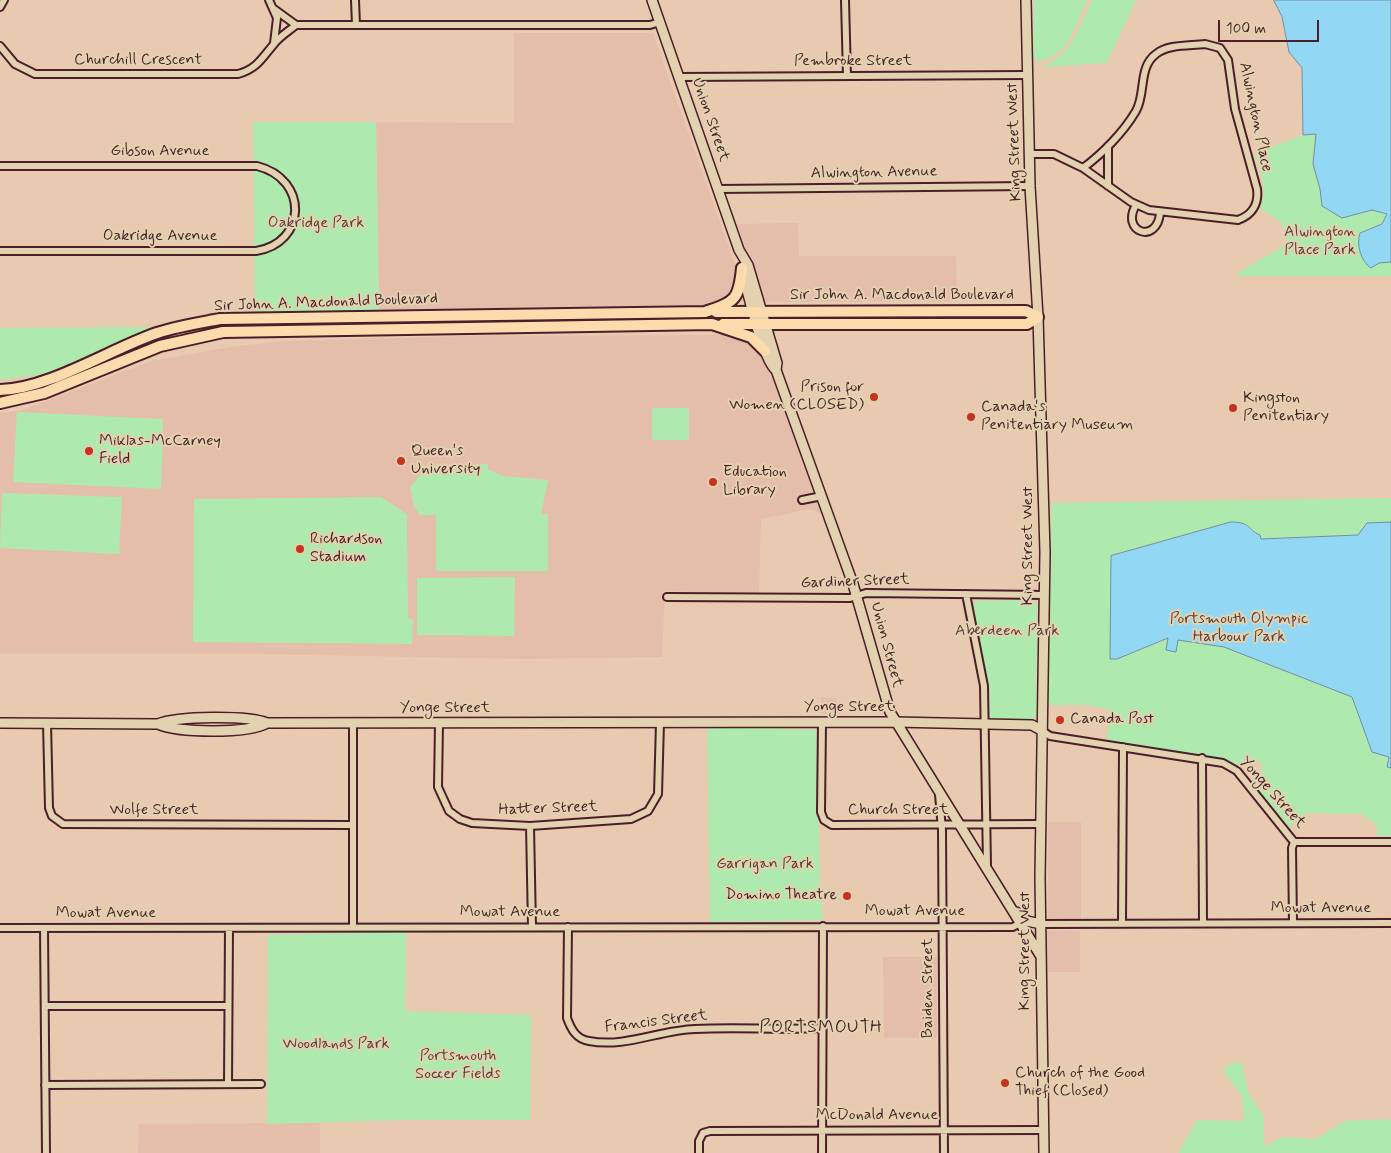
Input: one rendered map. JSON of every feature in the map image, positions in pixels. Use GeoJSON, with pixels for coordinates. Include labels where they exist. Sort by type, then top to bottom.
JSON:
{"type":"FeatureCollection","features":[{"type":"Feature","properties":{"kind":"main road","name":"Union Street"},"geometry":{"type":"LineString","coordinates":[[652,0],[739,250],[742,268],[761,324],[777,363],[776,370],[857,595],[886,701],[895,722],[1041,957]]}},
{"type":"Feature","properties":{"kind":"main road","name":"King Street West"},"geometry":{"type":"LineString","coordinates":[[1026,0],[1030,186],[1038,317],[1044,498],[1045,595],[1040,924],[1044,1153]]}},
{"type":"Feature","properties":{"kind":"main road","name":"Union Street"},"geometry":{"type":"LineString","coordinates":[[739,250],[748,266],[757,311]]}},
{"type":"Feature","properties":{"kind":"main road"},"geometry":{"type":"LineString","coordinates":[[705,312],[726,305],[737,295],[740,291],[742,268]]}},
{"type":"Feature","properties":{"kind":"main road","name":"Sir John A. Macdonald Boulevard"},"geometry":{"type":"LineString","coordinates":[[0,390],[28,386],[157,333],[220,319],[605,312],[1026,310],[1038,317],[1027,324],[712,324],[223,332],[160,346],[44,393],[2,403]]}},
{"type":"Feature","properties":{"kind":"main road"},"geometry":{"type":"LineString","coordinates":[[712,324],[750,337],[766,351]]}},
{"type":"Feature","properties":{"kind":"main road","name":"Union Street"},"geometry":{"type":"LineString","coordinates":[[761,324],[771,367],[776,370]]}},
{"type":"Feature","properties":{"kind":"main road","name":"Yonge Street"},"geometry":{"type":"LineString","coordinates":[[0,724],[158,724],[168,720],[197,718],[254,720],[267,723],[352,724],[895,722],[1032,725],[1042,730]]}},
{"type":"Feature","properties":{"kind":"main road","name":"Union Street"},"geometry":{"type":"LineString","coordinates":[[1010,906],[1025,919],[1040,924]]}},
{"type":"Feature","properties":{"kind":"street"},"geometry":{"type":"LineString","coordinates":[[0,7],[4,0]]}},
{"type":"Feature","properties":{"kind":"street"},"geometry":{"type":"LineString","coordinates":[[269,0],[274,9],[296,25],[650,25],[660,22]]}},
{"type":"Feature","properties":{"kind":"street"},"geometry":{"type":"LineString","coordinates":[[355,0],[356,25]]}},
{"type":"Feature","properties":{"kind":"street"},"geometry":{"type":"LineString","coordinates":[[845,0],[847,76]]}},
{"type":"Feature","properties":{"kind":"street","name":"Churchill Crescent"},"geometry":{"type":"LineString","coordinates":[[274,9],[277,25],[274,44]]}},
{"type":"Feature","properties":{"kind":"street","name":"Churchill Crescent"},"geometry":{"type":"LineString","coordinates":[[0,46],[15,64],[35,74],[238,74],[250,71],[261,62],[274,44],[296,25]]}},
{"type":"Feature","properties":{"kind":"street","name":"Alwington Place"},"geometry":{"type":"LineString","coordinates":[[1030,154],[1054,154],[1083,168],[1136,205],[1160,213],[1238,220],[1249,214],[1257,202],[1257,189],[1236,110],[1230,67],[1226,54],[1213,45],[1205,44],[1166,49],[1156,53],[1148,62],[1145,70],[1136,111],[1108,146],[1083,168]]}},
{"type":"Feature","properties":{"kind":"street","name":"Pembroke Street"},"geometry":{"type":"LineString","coordinates":[[679,77],[1028,75]]}},
{"type":"Feature","properties":{"kind":"street"},"geometry":{"type":"LineString","coordinates":[[1108,146],[1108,186]]}},
{"type":"Feature","properties":{"kind":"street","name":"Gibson Avenue"},"geometry":{"type":"LineString","coordinates":[[0,166],[257,166],[272,170],[285,180],[291,188],[295,208]]}},
{"type":"Feature","properties":{"kind":"street","name":"Alwington Avenue"},"geometry":{"type":"LineString","coordinates":[[718,189],[1030,186]]}},
{"type":"Feature","properties":{"kind":"street"},"geometry":{"type":"LineString","coordinates":[[1136,205],[1131,219],[1134,226],[1140,231],[1154,230],[1159,223],[1160,213]]}},
{"type":"Feature","properties":{"kind":"street","name":"Oakridge Avenue"},"geometry":{"type":"LineString","coordinates":[[0,250],[261,250],[278,243],[290,228],[295,208]]}},
{"type":"Feature","properties":{"kind":"street"},"geometry":{"type":"LineString","coordinates":[[802,500],[822,496]]}},
{"type":"Feature","properties":{"kind":"street","name":"Gardiner Street"},"geometry":{"type":"LineString","coordinates":[[667,597],[850,598],[866,593],[1045,595]]}},
{"type":"Feature","properties":{"kind":"street"},"geometry":{"type":"LineString","coordinates":[[966,594],[984,686],[987,868]]}},
{"type":"Feature","properties":{"kind":"street","name":"Hatter Street"},"geometry":{"type":"LineString","coordinates":[[439,724],[438,787],[449,810],[460,819],[472,823],[530,826],[631,819],[648,811],[658,794],[660,723]]}},
{"type":"Feature","properties":{"kind":"street","name":"Church Street"},"geometry":{"type":"LineString","coordinates":[[822,723],[821,812],[824,820],[832,826],[1041,824]]}},
{"type":"Feature","properties":{"kind":"street","name":"Wolfe Street"},"geometry":{"type":"LineString","coordinates":[[47,724],[49,808],[52,816],[62,824],[352,825]]}},
{"type":"Feature","properties":{"kind":"street"},"geometry":{"type":"LineString","coordinates":[[352,724],[353,927]]}},
{"type":"Feature","properties":{"kind":"street","name":"Yonge Street"},"geometry":{"type":"LineString","coordinates":[[1042,730],[1050,736],[1202,758],[1223,763],[1237,771],[1294,842],[1391,842]]}},
{"type":"Feature","properties":{"kind":"street"},"geometry":{"type":"LineString","coordinates":[[1122,747],[1122,924]]}},
{"type":"Feature","properties":{"kind":"street"},"geometry":{"type":"LineString","coordinates":[[1202,758],[1203,923]]}},
{"type":"Feature","properties":{"kind":"street","name":"Baiden Street"},"geometry":{"type":"LineString","coordinates":[[940,794],[942,826],[944,1153]]}},
{"type":"Feature","properties":{"kind":"street"},"geometry":{"type":"LineString","coordinates":[[530,826],[532,926]]}},
{"type":"Feature","properties":{"kind":"street"},"geometry":{"type":"LineString","coordinates":[[1292,923],[1292,848],[1294,842]]}},
{"type":"Feature","properties":{"kind":"street","name":"Mowat Avenue"},"geometry":{"type":"LineString","coordinates":[[0,928],[1013,927],[1020,923]]}},
{"type":"Feature","properties":{"kind":"street","name":"Mowat Avenue"},"geometry":{"type":"LineString","coordinates":[[1040,924],[1391,923]]}},
{"type":"Feature","properties":{"kind":"street"},"geometry":{"type":"LineString","coordinates":[[822,1153],[823,926]]}},
{"type":"Feature","properties":{"kind":"street","name":"Francis Street"},"geometry":{"type":"LineString","coordinates":[[568,927],[567,1018],[571,1028],[578,1037],[588,1041],[623,1041],[694,1028],[822,1028]]}},
{"type":"Feature","properties":{"kind":"street"},"geometry":{"type":"LineString","coordinates":[[44,928],[46,1153]]}},
{"type":"Feature","properties":{"kind":"street"},"geometry":{"type":"LineString","coordinates":[[228,1084],[229,928]]}},
{"type":"Feature","properties":{"kind":"street"},"geometry":{"type":"LineString","coordinates":[[45,1006],[228,1006]]}},
{"type":"Feature","properties":{"kind":"street"},"geometry":{"type":"LineString","coordinates":[[45,1085],[261,1084]]}},
{"type":"Feature","properties":{"kind":"street","name":"McDonald Avenue"},"geometry":{"type":"LineString","coordinates":[[699,1153],[699,1141],[703,1133],[710,1131],[1044,1130]]}},
{"type":"Feature","properties":{"kind":"shaded area"},"geometry":{"type":"Polygon","coordinates":[[[514,33],[653,33],[738,273],[735,293],[716,305],[379,310],[376,122],[514,123],[514,33]]]}},
{"type":"Feature","properties":{"kind":"shaded area"},"geometry":{"type":"Polygon","coordinates":[[[798,223],[799,256],[956,256],[957,301],[765,302],[737,224],[798,223]]]}},
{"type":"Feature","properties":{"kind":"shaded area","name":"Queen's University"},"geometry":{"type":"Polygon","coordinates":[[[724,335],[744,337],[756,344],[770,369],[821,514],[810,509],[761,519],[759,594],[665,591],[662,657],[524,659],[259,654],[0,654],[0,413],[20,411],[151,361],[236,346],[287,341],[468,336],[724,335]]]}},
{"type":"Feature","properties":{"kind":"shaded area"},"geometry":{"type":"Polygon","coordinates":[[[821,697],[836,698],[836,714],[821,714],[821,697]]]}},
{"type":"Feature","properties":{"kind":"shaded area"},"geometry":{"type":"Polygon","coordinates":[[[1048,822],[1081,822],[1081,919],[1048,919],[1048,822]]]}},
{"type":"Feature","properties":{"kind":"shaded area"},"geometry":{"type":"Polygon","coordinates":[[[1046,931],[1080,931],[1080,972],[1046,972],[1046,931]]]}},
{"type":"Feature","properties":{"kind":"shaded area"},"geometry":{"type":"Polygon","coordinates":[[[883,957],[937,957],[937,1038],[884,1038],[883,957]]]}},
{"type":"Feature","properties":{"kind":"shaded area"},"geometry":{"type":"Polygon","coordinates":[[[320,1123],[320,1153],[138,1153],[139,1124],[320,1123]]]}},
{"type":"Feature","properties":{"kind":"green space"},"geometry":{"type":"Polygon","coordinates":[[[1034,0],[1087,0],[1070,38],[1064,46],[1048,58],[1037,61],[1033,58],[1034,0]]]}},
{"type":"Feature","properties":{"kind":"green space"},"geometry":{"type":"Polygon","coordinates":[[[1092,0],[1138,0],[1135,2],[1107,63],[1042,67],[1061,54],[1074,39],[1092,0]]]}},
{"type":"Feature","properties":{"kind":"green space","name":"Oakridge Park"},"geometry":{"type":"Polygon","coordinates":[[[253,122],[376,122],[379,310],[255,313],[253,122]]]}},
{"type":"Feature","properties":{"kind":"green space","name":"Alwington Place Park"},"geometry":{"type":"Polygon","coordinates":[[[1317,134],[1313,164],[1320,189],[1322,206],[1342,218],[1372,210],[1387,214],[1382,224],[1361,233],[1360,247],[1364,261],[1371,268],[1379,263],[1391,262],[1391,276],[1238,276],[1238,273],[1287,244],[1282,223],[1260,208],[1263,188],[1255,153],[1303,135],[1317,134]]]}},
{"type":"Feature","properties":{"kind":"green space"},"geometry":{"type":"Polygon","coordinates":[[[145,327],[155,329],[44,374],[0,380],[0,328],[145,327]]]}},
{"type":"Feature","properties":{"kind":"green space"},"geometry":{"type":"Polygon","coordinates":[[[652,408],[689,408],[689,440],[652,440],[652,408]]]}},
{"type":"Feature","properties":{"kind":"green space","name":"Miklas-McCarney Field"},"geometry":{"type":"Polygon","coordinates":[[[17,412],[163,419],[161,489],[13,482],[17,412]]]}},
{"type":"Feature","properties":{"kind":"green space"},"geometry":{"type":"Polygon","coordinates":[[[488,464],[488,469],[503,476],[548,480],[541,514],[548,514],[548,571],[436,571],[436,515],[420,515],[414,506],[410,487],[428,466],[488,464]]]}},
{"type":"Feature","properties":{"kind":"green space"},"geometry":{"type":"Polygon","coordinates":[[[2,493],[122,497],[119,554],[0,548],[2,493]]]}},
{"type":"Feature","properties":{"kind":"green space","name":"Richardson Stadium"},"geometry":{"type":"Polygon","coordinates":[[[381,497],[407,514],[408,618],[413,619],[412,644],[193,642],[194,499],[381,497]]]}},
{"type":"Feature","properties":{"kind":"green space","name":"Portsmouth Olympic Harbour Park"},"geometry":{"type":"Polygon","coordinates":[[[1391,498],[1391,836],[1377,836],[1377,825],[1361,814],[1306,813],[1289,827],[1252,782],[1261,772],[1262,765],[1256,761],[1248,761],[1238,766],[1214,757],[1107,741],[1109,709],[1086,705],[1046,705],[1051,576],[1051,503],[1391,498]]]}},
{"type":"Feature","properties":{"kind":"green space"},"geometry":{"type":"Polygon","coordinates":[[[515,577],[514,636],[417,635],[417,578],[515,577]]]}},
{"type":"Feature","properties":{"kind":"green space","name":"Aberdeen Park"},"geometry":{"type":"Polygon","coordinates":[[[1031,600],[1037,604],[1036,715],[1032,720],[990,719],[987,714],[987,692],[972,606],[976,601],[1031,600]]]}},
{"type":"Feature","properties":{"kind":"green space","name":"Garrigan Park"},"geometry":{"type":"Polygon","coordinates":[[[707,727],[816,730],[820,891],[823,920],[710,922],[707,727]]]}},
{"type":"Feature","properties":{"kind":"green space","name":"Woodlands Park"},"geometry":{"type":"Polygon","coordinates":[[[406,931],[405,1011],[531,1015],[530,1120],[404,1120],[267,1124],[268,935],[406,931]]]}},
{"type":"Feature","properties":{"kind":"green space"},"geometry":{"type":"Polygon","coordinates":[[[1235,1062],[1242,1063],[1248,1092],[1263,1115],[1265,1147],[1282,1137],[1316,1139],[1345,1121],[1391,1119],[1391,1153],[1178,1153],[1197,1120],[1244,1121],[1242,1096],[1224,1072],[1226,1066],[1235,1062]]]}},
{"type":"Feature","properties":{"kind":"water"},"geometry":{"type":"Polygon","coordinates":[[[1274,0],[1391,0],[1391,262],[1379,263],[1371,268],[1364,262],[1359,242],[1360,233],[1382,224],[1387,214],[1372,210],[1342,218],[1322,206],[1320,189],[1313,164],[1316,134],[1303,135],[1302,68],[1289,52],[1282,17],[1274,0]]]}},
{"type":"Feature","properties":{"kind":"water"},"geometry":{"type":"Polygon","coordinates":[[[1231,522],[1243,523],[1260,535],[1261,539],[1358,535],[1367,523],[1391,522],[1391,768],[1387,767],[1389,757],[1372,752],[1352,697],[1224,647],[1178,640],[1176,652],[1166,650],[1168,638],[1117,659],[1110,659],[1111,556],[1231,522]]]}},
{"type":"Feature","properties":{"kind":"place","name":"Prison for Women (CLOSED)"},"geometry":{"type":"Point","coordinates":[874,397]}},
{"type":"Feature","properties":{"kind":"place","name":"Kingston Penitentiary"},"geometry":{"type":"Point","coordinates":[1233,408]}},
{"type":"Feature","properties":{"kind":"place","name":"Canada's Penitentiary Museum"},"geometry":{"type":"Point","coordinates":[971,417]}},
{"type":"Feature","properties":{"kind":"place","name":"Miklas-McCarney Field"},"geometry":{"type":"Point","coordinates":[89,451]}},
{"type":"Feature","properties":{"kind":"place","name":"Queen's University"},"geometry":{"type":"Point","coordinates":[401,461]}},
{"type":"Feature","properties":{"kind":"place","name":"Education Library"},"geometry":{"type":"Point","coordinates":[713,482]}},
{"type":"Feature","properties":{"kind":"place","name":"Richardson Stadium"},"geometry":{"type":"Point","coordinates":[300,549]}},
{"type":"Feature","properties":{"kind":"place","name":"Canada Post"},"geometry":{"type":"Point","coordinates":[1060,720]}},
{"type":"Feature","properties":{"kind":"place","name":"Domino Theatre"},"geometry":{"type":"Point","coordinates":[847,896]}},
{"type":"Feature","properties":{"kind":"place","name":"Church of the Good Thief (Closed)"},"geometry":{"type":"Point","coordinates":[1005,1083]}},
{"type":"Feature","properties":{"kind":"district","name":"PORTSMOUTH"},"geometry":{"type":"Point","coordinates":[821,1028]}},
{"type":"Feature","properties":{"kind":"park label","name":"Portsmouth Soccer Fields"},"geometry":{"type":"Point","coordinates":[458,1066]}}]}
